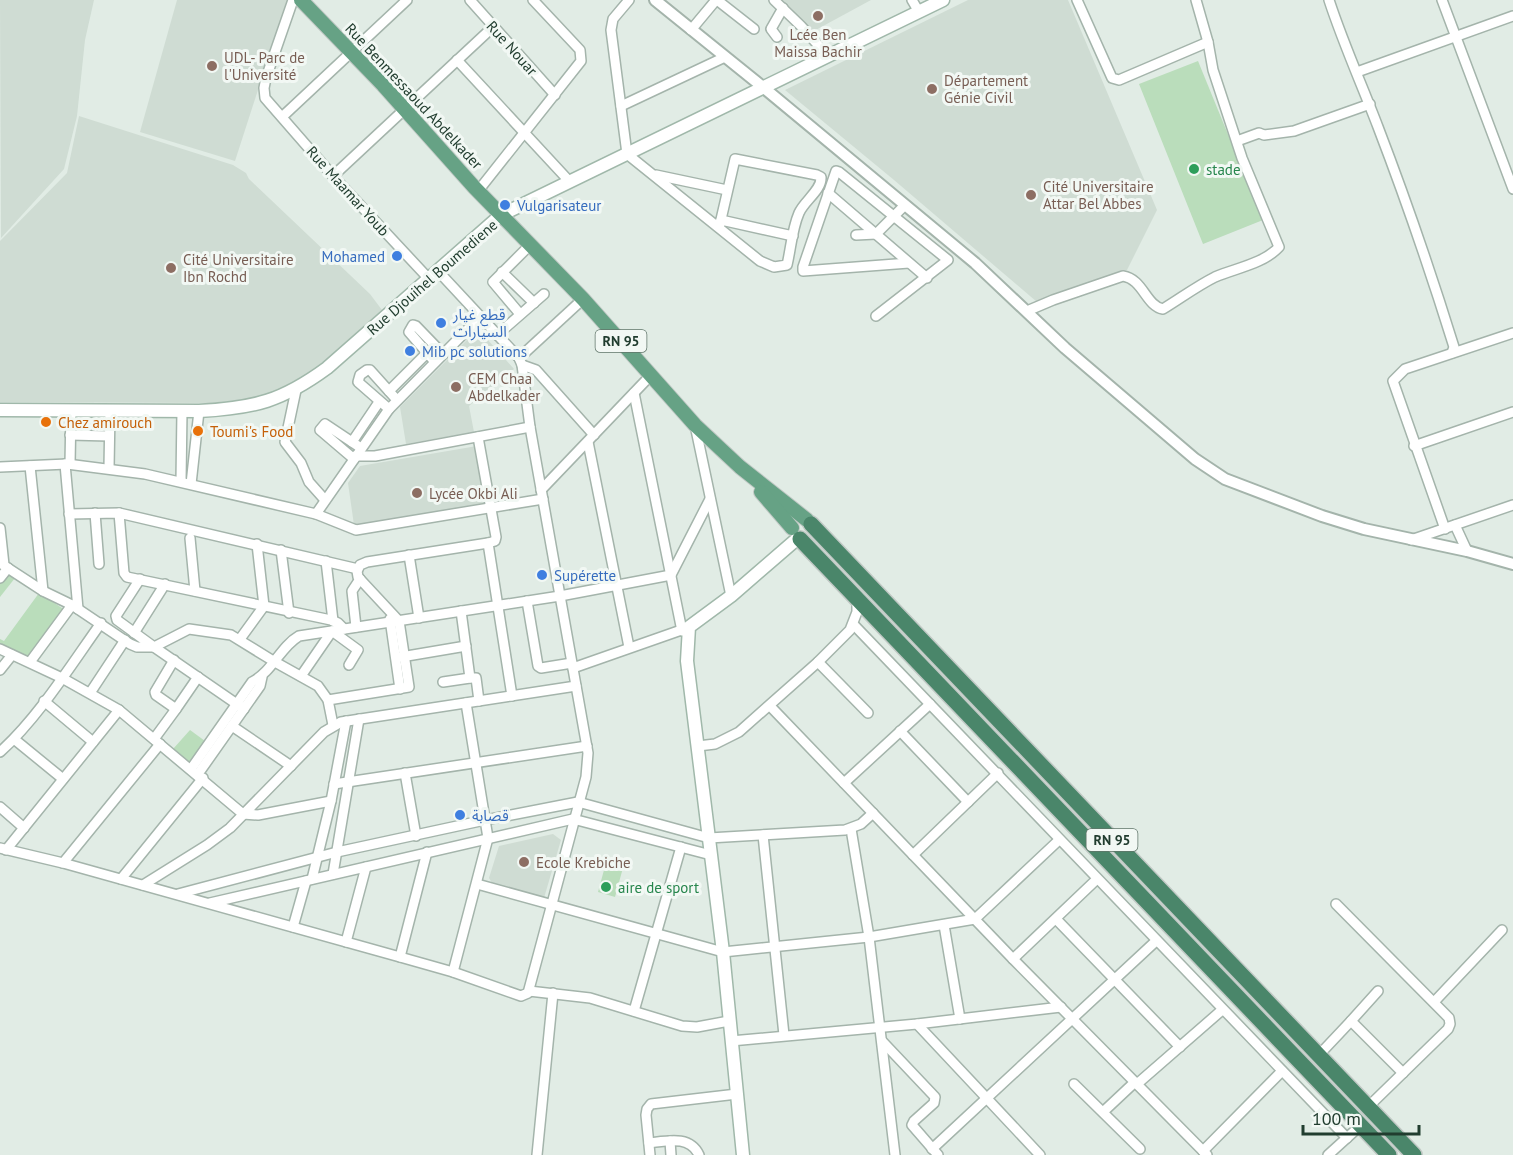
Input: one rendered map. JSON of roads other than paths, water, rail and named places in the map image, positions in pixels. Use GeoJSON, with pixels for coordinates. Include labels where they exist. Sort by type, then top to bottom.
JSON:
{"type":"FeatureCollection","features":[{"type":"Feature","properties":{"kind":"highway","name":"RN 95"},"geometry":{"type":"LineString","coordinates":[[809,522],[1413,1155]]}},
{"type":"Feature","properties":{"kind":"highway","name":"RN 95"},"geometry":{"type":"LineString","coordinates":[[796,534],[1389,1155]]}},
{"type":"Feature","properties":{"kind":"main road","name":"Rue Benmessaoud Abdelkader"},"geometry":{"type":"LineString","coordinates":[[302,0],[501,215]]}},
{"type":"Feature","properties":{"kind":"main road","name":"Rue Djouihel Boumediene"},"geometry":{"type":"LineString","coordinates":[[0,410],[224,410],[281,398],[327,368],[501,215],[943,0]]}},
{"type":"Feature","properties":{"kind":"main road","name":"RN 95"},"geometry":{"type":"LineString","coordinates":[[501,215],[584,299],[695,425],[740,467],[809,522]]}},
{"type":"Feature","properties":{"kind":"main road","name":"RN 95"},"geometry":{"type":"LineString","coordinates":[[740,467],[796,534]]}},
{"type":"Feature","properties":{"kind":"main road"},"geometry":{"type":"LineString","coordinates":[[743,1155],[723,952],[687,661],[686,629],[731,596],[786,548],[796,534],[809,536],[812,531],[809,522]]}},
{"type":"Feature","properties":{"kind":"street","name":"Rue Maamar Youb"},"geometry":{"type":"LineString","coordinates":[[293,0],[266,78],[264,94],[268,102],[333,176],[480,317],[520,361],[536,370],[591,438]]}},
{"type":"Feature","properties":{"kind":"street"},"geometry":{"type":"LineString","coordinates":[[282,117],[407,0]]}},
{"type":"Feature","properties":{"kind":"street","name":"Rue Nouar"},"geometry":{"type":"LineString","coordinates":[[470,0],[555,95]]}},
{"type":"Feature","properties":{"kind":"street"},"geometry":{"type":"LineString","coordinates":[[478,191],[581,61],[580,50],[532,0]]}},
{"type":"Feature","properties":{"kind":"street"},"geometry":{"type":"LineString","coordinates":[[629,0],[613,19],[611,30],[627,154],[720,224],[760,261],[774,267],[787,265],[798,214],[806,200],[821,183],[819,176],[737,159],[734,161],[720,224]]}},
{"type":"Feature","properties":{"kind":"street"},"geometry":{"type":"LineString","coordinates":[[655,0],[975,263],[1122,397],[1203,466],[1217,475],[1322,516],[1364,529],[1467,551],[1513,564]]}},
{"type":"Feature","properties":{"kind":"street"},"geometry":{"type":"LineString","coordinates":[[691,30],[717,0],[754,29]]}},
{"type":"Feature","properties":{"kind":"street"},"geometry":{"type":"LineString","coordinates":[[774,0],[828,56]]}},
{"type":"Feature","properties":{"kind":"street"},"geometry":{"type":"LineString","coordinates":[[912,0],[919,12]]}},
{"type":"Feature","properties":{"kind":"street"},"geometry":{"type":"LineString","coordinates":[[1077,0],[1112,78],[1119,80],[1208,42]]}},
{"type":"Feature","properties":{"kind":"street"},"geometry":{"type":"LineString","coordinates":[[1027,311],[1123,276],[1138,283],[1156,306],[1163,309],[1194,288],[1262,259],[1277,250],[1279,244],[1237,141],[1213,70],[1196,0]]}},
{"type":"Feature","properties":{"kind":"street"},"geometry":{"type":"LineString","coordinates":[[1329,0],[1339,32],[1370,104],[1399,182],[1452,339],[1454,347],[1452,353]]}},
{"type":"Feature","properties":{"kind":"street"},"geometry":{"type":"LineString","coordinates":[[1442,0],[1513,189]]}},
{"type":"Feature","properties":{"kind":"street"},"geometry":{"type":"LineString","coordinates":[[777,37],[771,29],[783,8]]}},
{"type":"Feature","properties":{"kind":"street"},"geometry":{"type":"LineString","coordinates":[[1357,72],[1513,16]]}},
{"type":"Feature","properties":{"kind":"street"},"geometry":{"type":"LineString","coordinates":[[333,176],[494,26]]}},
{"type":"Feature","properties":{"kind":"street"},"geometry":{"type":"LineString","coordinates":[[621,106],[725,57]]}},
{"type":"Feature","properties":{"kind":"street"},"geometry":{"type":"LineString","coordinates":[[458,60],[570,182]]}},
{"type":"Feature","properties":{"kind":"street"},"geometry":{"type":"LineString","coordinates":[[1237,141],[1259,133],[1264,135],[1294,131],[1370,104]]}},
{"type":"Feature","properties":{"kind":"street"},"geometry":{"type":"LineString","coordinates":[[876,316],[948,261],[838,171],[834,173],[803,272],[909,263]]}},
{"type":"Feature","properties":{"kind":"street"},"geometry":{"type":"LineString","coordinates":[[654,175],[727,190]]}},
{"type":"Feature","properties":{"kind":"street"},"geometry":{"type":"LineString","coordinates":[[828,193],[927,278]]}},
{"type":"Feature","properties":{"kind":"street"},"geometry":{"type":"LineString","coordinates":[[856,235],[876,234],[905,205]]}},
{"type":"Feature","properties":{"kind":"street"},"geometry":{"type":"LineString","coordinates":[[720,224],[793,236]]}},
{"type":"Feature","properties":{"kind":"street"},"geometry":{"type":"LineString","coordinates":[[520,314],[493,284],[493,281],[530,245]]}},
{"type":"Feature","properties":{"kind":"street"},"geometry":{"type":"LineString","coordinates":[[502,272],[534,303]]}},
{"type":"Feature","properties":{"kind":"street"},"geometry":{"type":"LineString","coordinates":[[497,335],[544,294]]}},
{"type":"Feature","properties":{"kind":"street"},"geometry":{"type":"LineString","coordinates":[[3,849],[144,885],[400,957],[525,996],[529,991],[588,758],[520,361],[584,299]]}},
{"type":"Feature","properties":{"kind":"street"},"geometry":{"type":"LineString","coordinates":[[316,514],[389,409],[480,317]]}},
{"type":"Feature","properties":{"kind":"street"},"geometry":{"type":"LineString","coordinates":[[435,362],[409,332],[413,325],[443,354]]}},
{"type":"Feature","properties":{"kind":"street"},"geometry":{"type":"LineString","coordinates":[[1445,528],[1414,446],[1393,381],[1405,369],[1513,333]]}},
{"type":"Feature","properties":{"kind":"street"},"geometry":{"type":"LineString","coordinates":[[389,391],[427,353]]}},
{"type":"Feature","properties":{"kind":"street"},"geometry":{"type":"LineString","coordinates":[[389,409],[358,382],[360,375],[370,370],[397,400]]}},
{"type":"Feature","properties":{"kind":"street"},"geometry":{"type":"LineString","coordinates":[[0,467],[68,464],[108,468],[186,483],[316,514],[351,529],[362,530],[491,508],[542,494],[651,375]]}},
{"type":"Feature","properties":{"kind":"street"},"geometry":{"type":"LineString","coordinates":[[296,390],[285,442],[301,463],[309,482],[325,500]]}},
{"type":"Feature","properties":{"kind":"street"},"geometry":{"type":"LineString","coordinates":[[527,601],[539,667],[572,665],[686,629],[670,575],[634,393]]}},
{"type":"Feature","properties":{"kind":"street"},"geometry":{"type":"LineString","coordinates":[[352,442],[379,402]]}},
{"type":"Feature","properties":{"kind":"street"},"geometry":{"type":"LineString","coordinates":[[30,662],[75,607],[69,514],[68,464],[71,411]]}},
{"type":"Feature","properties":{"kind":"street"},"geometry":{"type":"LineString","coordinates":[[108,468],[110,411]]}},
{"type":"Feature","properties":{"kind":"street"},"geometry":{"type":"LineString","coordinates":[[182,411],[186,483]]}},
{"type":"Feature","properties":{"kind":"street"},"geometry":{"type":"LineString","coordinates":[[186,483],[199,411]]}},
{"type":"Feature","properties":{"kind":"street"},"geometry":{"type":"LineString","coordinates":[[1414,446],[1513,412]]}},
{"type":"Feature","properties":{"kind":"street"},"geometry":{"type":"LineString","coordinates":[[357,455],[352,442],[326,424],[320,430],[357,455],[375,456],[530,427]]}},
{"type":"Feature","properties":{"kind":"street"},"geometry":{"type":"LineString","coordinates":[[695,425],[731,596]]}},
{"type":"Feature","properties":{"kind":"street"},"geometry":{"type":"LineString","coordinates":[[70,435],[109,436]]}},
{"type":"Feature","properties":{"kind":"street"},"geometry":{"type":"LineString","coordinates":[[328,700],[404,688],[391,610],[360,579],[358,568],[360,565],[488,543],[496,539],[478,437]]}},
{"type":"Feature","properties":{"kind":"street"},"geometry":{"type":"LineString","coordinates":[[591,438],[629,647]]}},
{"type":"Feature","properties":{"kind":"street"},"geometry":{"type":"LineString","coordinates":[[30,466],[43,591]]}},
{"type":"Feature","properties":{"kind":"street"},"geometry":{"type":"LineString","coordinates":[[670,575],[710,499]]}},
{"type":"Feature","properties":{"kind":"street"},"geometry":{"type":"LineString","coordinates":[[1411,540],[1513,505]]}},
{"type":"Feature","properties":{"kind":"street"},"geometry":{"type":"LineString","coordinates":[[95,513],[99,564]]}},
{"type":"Feature","properties":{"kind":"street"},"geometry":{"type":"LineString","coordinates":[[119,513],[124,573],[127,577],[264,606],[344,629],[560,596],[670,575]]}},
{"type":"Feature","properties":{"kind":"street"},"geometry":{"type":"LineString","coordinates":[[69,514],[119,513],[358,568]]}},
{"type":"Feature","properties":{"kind":"street"},"geometry":{"type":"LineString","coordinates":[[1455,525],[1467,551]]}},
{"type":"Feature","properties":{"kind":"street"},"geometry":{"type":"LineString","coordinates":[[0,528],[4,565],[0,578]]}},
{"type":"Feature","properties":{"kind":"street"},"geometry":{"type":"LineString","coordinates":[[190,538],[195,591]]}},
{"type":"Feature","properties":{"kind":"street"},"geometry":{"type":"LineString","coordinates":[[488,543],[512,696]]}},
{"type":"Feature","properties":{"kind":"street"},"geometry":{"type":"LineString","coordinates":[[240,639],[264,606],[257,544]]}},
{"type":"Feature","properties":{"kind":"street"},"geometry":{"type":"LineString","coordinates":[[281,550],[289,613]]}},
{"type":"Feature","properties":{"kind":"street"},"geometry":{"type":"LineString","coordinates":[[409,555],[419,618]]}},
{"type":"Feature","properties":{"kind":"street"},"geometry":{"type":"LineString","coordinates":[[301,676],[333,626],[326,561]]}},
{"type":"Feature","properties":{"kind":"street"},"geometry":{"type":"LineString","coordinates":[[4,565],[137,647],[154,647],[189,629],[227,634],[240,639],[274,662],[318,686],[328,700],[333,725]]}},
{"type":"Feature","properties":{"kind":"street"},"geometry":{"type":"LineString","coordinates":[[140,579],[116,617],[117,620],[240,706]]}},
{"type":"Feature","properties":{"kind":"street"},"geometry":{"type":"LineString","coordinates":[[356,627],[352,591],[360,579]]}},
{"type":"Feature","properties":{"kind":"street"},"geometry":{"type":"LineString","coordinates":[[134,633],[165,585]]}},
{"type":"Feature","properties":{"kind":"street"},"geometry":{"type":"LineString","coordinates":[[698,746],[715,744],[731,737],[818,663],[853,624],[857,612],[857,599]]}},
{"type":"Feature","properties":{"kind":"street"},"geometry":{"type":"LineString","coordinates":[[461,611],[470,678]]}},
{"type":"Feature","properties":{"kind":"street"},"geometry":{"type":"LineString","coordinates":[[0,752],[14,739],[44,702],[101,623]]}},
{"type":"Feature","properties":{"kind":"street"},"geometry":{"type":"LineString","coordinates":[[853,624],[1347,1138]]}},
{"type":"Feature","properties":{"kind":"street"},"geometry":{"type":"LineString","coordinates":[[121,879],[197,774],[240,706],[260,687],[262,677],[274,662],[299,636],[333,626]]}},
{"type":"Feature","properties":{"kind":"street"},"geometry":{"type":"LineString","coordinates":[[333,626],[358,650],[349,665]]}},
{"type":"Feature","properties":{"kind":"street"},"geometry":{"type":"LineString","coordinates":[[90,693],[125,640]]}},
{"type":"Feature","properties":{"kind":"street"},"geometry":{"type":"LineString","coordinates":[[400,657],[466,646]]}},
{"type":"Feature","properties":{"kind":"street"},"geometry":{"type":"LineString","coordinates":[[0,649],[62,678],[119,710],[243,814],[258,815],[331,801]]}},
{"type":"Feature","properties":{"kind":"street"},"geometry":{"type":"LineString","coordinates":[[0,670],[12,655]]}},
{"type":"Feature","properties":{"kind":"street"},"geometry":{"type":"LineString","coordinates":[[174,660],[155,692],[176,709]]}},
{"type":"Feature","properties":{"kind":"street"},"geometry":{"type":"LineString","coordinates":[[818,663],[868,713]]}},
{"type":"Feature","properties":{"kind":"street"},"geometry":{"type":"LineString","coordinates":[[63,863],[157,741],[198,677]]}},
{"type":"Feature","properties":{"kind":"street"},"geometry":{"type":"LineString","coordinates":[[443,682],[476,678],[479,701]]}},
{"type":"Feature","properties":{"kind":"street"},"geometry":{"type":"LineString","coordinates":[[144,885],[207,845],[243,814],[333,725],[346,721],[576,686]]}},
{"type":"Feature","properties":{"kind":"street"},"geometry":{"type":"LineString","coordinates":[[44,702],[93,742]]}},
{"type":"Feature","properties":{"kind":"street"},"geometry":{"type":"LineString","coordinates":[[453,972],[488,837],[466,703]]}},
{"type":"Feature","properties":{"kind":"street"},"geometry":{"type":"LineString","coordinates":[[844,783],[930,704]]}},
{"type":"Feature","properties":{"kind":"street"},"geometry":{"type":"LineString","coordinates":[[216,741],[232,726],[240,706]]}},
{"type":"Feature","properties":{"kind":"street"},"geometry":{"type":"LineString","coordinates":[[770,706],[1013,959],[1205,1153],[1282,1071]]}},
{"type":"Feature","properties":{"kind":"street"},"geometry":{"type":"LineString","coordinates":[[3,849],[24,828],[119,710]]}},
{"type":"Feature","properties":{"kind":"street"},"geometry":{"type":"LineString","coordinates":[[333,874],[359,719]]}},
{"type":"Feature","properties":{"kind":"street"},"geometry":{"type":"LineString","coordinates":[[293,927],[318,857],[346,721]]}},
{"type":"Feature","properties":{"kind":"street"},"geometry":{"type":"LineString","coordinates":[[232,726],[291,766]]}},
{"type":"Feature","properties":{"kind":"street"},"geometry":{"type":"LineString","coordinates":[[900,731],[968,802]]}},
{"type":"Feature","properties":{"kind":"street"},"geometry":{"type":"LineString","coordinates":[[14,739],[63,779]]}},
{"type":"Feature","properties":{"kind":"street"},"geometry":{"type":"LineString","coordinates":[[334,784],[587,746]]}},
{"type":"Feature","properties":{"kind":"street"},"geometry":{"type":"LineString","coordinates":[[405,773],[416,836]]}},
{"type":"Feature","properties":{"kind":"street"},"geometry":{"type":"LineString","coordinates":[[913,855],[998,773]]}},
{"type":"Feature","properties":{"kind":"street"},"geometry":{"type":"LineString","coordinates":[[176,894],[337,852],[578,802],[709,838],[851,829],[873,813]]}},
{"type":"Feature","properties":{"kind":"street"},"geometry":{"type":"LineString","coordinates":[[0,807],[24,828]]}},
{"type":"Feature","properties":{"kind":"street"},"geometry":{"type":"LineString","coordinates":[[208,903],[573,819],[711,855]]}},
{"type":"Feature","properties":{"kind":"street"},"geometry":{"type":"LineString","coordinates":[[851,829],[869,937],[894,1155]]}},
{"type":"Feature","properties":{"kind":"street"},"geometry":{"type":"LineString","coordinates":[[763,835],[784,1035]]}},
{"type":"Feature","properties":{"kind":"street"},"geometry":{"type":"LineString","coordinates":[[477,884],[723,952],[869,937],[975,919],[1059,840]]}},
{"type":"Feature","properties":{"kind":"street"},"geometry":{"type":"LineString","coordinates":[[634,1011],[681,847]]}},
{"type":"Feature","properties":{"kind":"street"},"geometry":{"type":"LineString","coordinates":[[400,957],[427,852]]}},
{"type":"Feature","properties":{"kind":"street"},"geometry":{"type":"LineString","coordinates":[[346,942],[366,867]]}},
{"type":"Feature","properties":{"kind":"street"},"geometry":{"type":"LineString","coordinates":[[1013,959],[1097,879]]}},
{"type":"Feature","properties":{"kind":"street"},"geometry":{"type":"LineString","coordinates":[[1336,904],[1434,1002],[1449,1018],[1450,1024],[1448,1029],[1368,1107]]}},
{"type":"Feature","properties":{"kind":"street"},"geometry":{"type":"LineString","coordinates":[[1056,919],[1180,1047]]}},
{"type":"Feature","properties":{"kind":"street"},"geometry":{"type":"LineString","coordinates":[[944,925],[960,1019]]}},
{"type":"Feature","properties":{"kind":"street"},"geometry":{"type":"LineString","coordinates":[[1434,1002],[1502,930]]}},
{"type":"Feature","properties":{"kind":"street"},"geometry":{"type":"LineString","coordinates":[[882,1041],[935,1097],[934,1103],[912,1125],[935,1152],[988,1098],[1156,941]]}},
{"type":"Feature","properties":{"kind":"street"},"geometry":{"type":"LineString","coordinates":[[529,991],[590,998],[688,1027],[729,1022]]}},
{"type":"Feature","properties":{"kind":"street"},"geometry":{"type":"LineString","coordinates":[[1318,1056],[1378,991]]}},
{"type":"Feature","properties":{"kind":"street"},"geometry":{"type":"LineString","coordinates":[[537,1155],[553,993]]}},
{"type":"Feature","properties":{"kind":"street"},"geometry":{"type":"LineString","coordinates":[[731,1041],[917,1024],[1061,1007]]}},
{"type":"Feature","properties":{"kind":"street"},"geometry":{"type":"LineString","coordinates":[[1103,1112],[1222,1010]]}},
{"type":"Feature","properties":{"kind":"street"},"geometry":{"type":"LineString","coordinates":[[1351,1021],[1403,1073]]}},
{"type":"Feature","properties":{"kind":"street"},"geometry":{"type":"LineString","coordinates":[[917,1024],[1040,1155]]}},
{"type":"Feature","properties":{"kind":"street"},"geometry":{"type":"LineString","coordinates":[[1074,1084],[1140,1149]]}},
{"type":"Feature","properties":{"kind":"street"},"geometry":{"type":"LineString","coordinates":[[650,1155],[646,1112],[651,1104],[737,1094]]}},
{"type":"Feature","properties":{"kind":"street"},"geometry":{"type":"LineString","coordinates":[[1328,1155],[1360,1126]]}},
{"type":"Feature","properties":{"kind":"street"},"geometry":{"type":"LineString","coordinates":[[670,1141],[671,1155]]}},
{"type":"Feature","properties":{"kind":"street"},"geometry":{"type":"LineString","coordinates":[[649,1143],[687,1142],[696,1149],[699,1155]]}},
{"type":"Feature","properties":{"kind":"place","name":"Lcée Ben Maissa Bachir"},"geometry":{"type":"Point","coordinates":[818,16]}},
{"type":"Feature","properties":{"kind":"place","name":"UDL- Parc de l'Université"},"geometry":{"type":"Point","coordinates":[212,66]}},
{"type":"Feature","properties":{"kind":"place","name":"Département Génie Civil"},"geometry":{"type":"Point","coordinates":[932,89]}},
{"type":"Feature","properties":{"kind":"place","name":"stade"},"geometry":{"type":"Point","coordinates":[1194,169]}},
{"type":"Feature","properties":{"kind":"place","name":"Cité Universitaire Attar Bel Abbes"},"geometry":{"type":"Point","coordinates":[1031,195]}},
{"type":"Feature","properties":{"kind":"place","name":"Vulgarisateur"},"geometry":{"type":"Point","coordinates":[505,205]}},
{"type":"Feature","properties":{"kind":"place","name":"Mohamed"},"geometry":{"type":"Point","coordinates":[397,256]}},
{"type":"Feature","properties":{"kind":"place","name":"Cité Universitaire Ibn Rochd"},"geometry":{"type":"Point","coordinates":[171,268]}},
{"type":"Feature","properties":{"kind":"place","name":"قطع غيار السيارات"},"geometry":{"type":"Point","coordinates":[441,323]}},
{"type":"Feature","properties":{"kind":"place","name":"Mib pc solutions"},"geometry":{"type":"Point","coordinates":[410,351]}},
{"type":"Feature","properties":{"kind":"place","name":"CEM Chaa Abdelkader"},"geometry":{"type":"Point","coordinates":[456,387]}},
{"type":"Feature","properties":{"kind":"place","name":"Chez amirouch"},"geometry":{"type":"Point","coordinates":[46,422]}},
{"type":"Feature","properties":{"kind":"place","name":"Toumi's Food"},"geometry":{"type":"Point","coordinates":[198,431]}},
{"type":"Feature","properties":{"kind":"place","name":"Lycée Okbi Ali"},"geometry":{"type":"Point","coordinates":[417,493]}},
{"type":"Feature","properties":{"kind":"place","name":"Supérette"},"geometry":{"type":"Point","coordinates":[542,575]}},
{"type":"Feature","properties":{"kind":"place","name":"قصابة"},"geometry":{"type":"Point","coordinates":[460,815]}},
{"type":"Feature","properties":{"kind":"place","name":"Ecole Krebiche"},"geometry":{"type":"Point","coordinates":[524,862]}},
{"type":"Feature","properties":{"kind":"place","name":"aire de sport"},"geometry":{"type":"Point","coordinates":[606,887]}}]}
